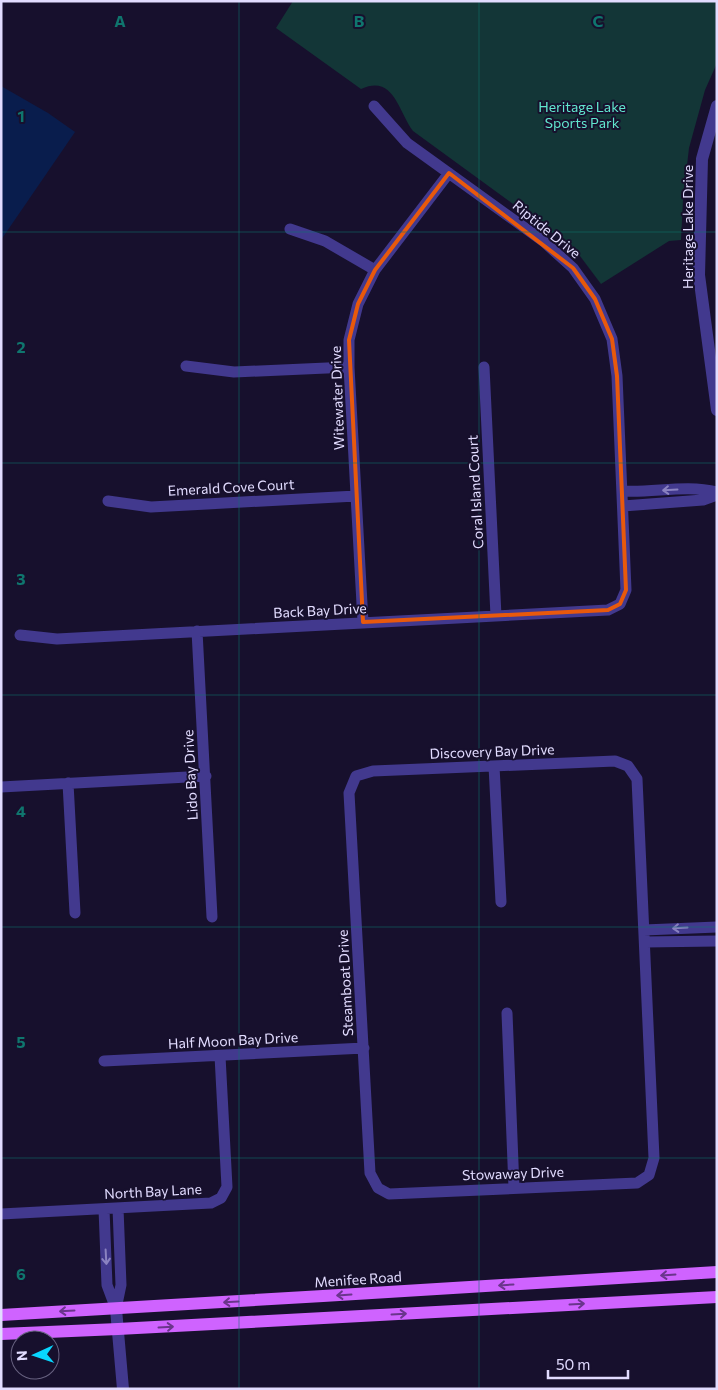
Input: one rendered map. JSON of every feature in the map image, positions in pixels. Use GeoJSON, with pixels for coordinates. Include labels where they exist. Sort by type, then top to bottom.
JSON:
{"type":"FeatureCollection","features":[{"type":"Feature","properties":{"kind":"main road","name":"Menifee Road"},"geometry":{"type":"LineString","coordinates":[[1,1315],[717,1272]]}},
{"type":"Feature","properties":{"kind":"main road"},"geometry":{"type":"LineString","coordinates":[[1,1334],[717,1297]]}},
{"type":"Feature","properties":{"kind":"street","name":"Riptide Drive"},"geometry":{"type":"LineString","coordinates":[[374,106],[407,143],[543,241],[573,268],[595,299],[612,339],[617,376],[626,590],[620,604]]}},
{"type":"Feature","properties":{"kind":"street","name":"Heritage Lake Drive"},"geometry":{"type":"LineString","coordinates":[[717,106],[702,159],[699,275],[717,410]]}},
{"type":"Feature","properties":{"kind":"street","name":"Witewater Drive"},"geometry":{"type":"LineString","coordinates":[[363,622],[349,340],[358,304],[375,270],[449,173]]}},
{"type":"Feature","properties":{"kind":"street"},"geometry":{"type":"LineString","coordinates":[[290,229],[325,241],[375,270]]}},
{"type":"Feature","properties":{"kind":"street"},"geometry":{"type":"LineString","coordinates":[[186,366],[234,372],[349,367]]}},
{"type":"Feature","properties":{"kind":"street","name":"Coral Island Court"},"geometry":{"type":"LineString","coordinates":[[484,367],[496,616]]}},
{"type":"Feature","properties":{"kind":"street"},"geometry":{"type":"LineString","coordinates":[[623,491],[703,488],[717,494]]}},
{"type":"Feature","properties":{"kind":"street"},"geometry":{"type":"LineString","coordinates":[[623,506],[703,500],[717,494]]}},
{"type":"Feature","properties":{"kind":"street","name":"Emerald Cove Court"},"geometry":{"type":"LineString","coordinates":[[108,501],[151,507],[356,496]]}},
{"type":"Feature","properties":{"kind":"street","name":"Back Bay Drive"},"geometry":{"type":"LineString","coordinates":[[20,635],[57,639],[197,632],[608,610],[620,604]]}},
{"type":"Feature","properties":{"kind":"street","name":"Lido Bay Drive"},"geometry":{"type":"LineString","coordinates":[[197,632],[212,916]]}},
{"type":"Feature","properties":{"kind":"street","name":"Discovery Bay Drive"},"geometry":{"type":"LineString","coordinates":[[356,776],[373,770],[615,761],[628,766],[637,779],[644,930]]}},
{"type":"Feature","properties":{"kind":"street"},"geometry":{"type":"LineString","coordinates":[[494,766],[501,902]]}},
{"type":"Feature","properties":{"kind":"street"},"geometry":{"type":"LineString","coordinates":[[1,787],[206,776]]}},
{"type":"Feature","properties":{"kind":"street","name":"Steamboat Drive"},"geometry":{"type":"LineString","coordinates":[[356,776],[349,793],[370,1173],[378,1188]]}},
{"type":"Feature","properties":{"kind":"street"},"geometry":{"type":"LineString","coordinates":[[68,783],[75,913]]}},
{"type":"Feature","properties":{"kind":"street"},"geometry":{"type":"LineString","coordinates":[[717,927],[644,930],[645,942],[717,941]]}},
{"type":"Feature","properties":{"kind":"street","name":"Stowaway Drive"},"geometry":{"type":"LineString","coordinates":[[378,1188],[389,1194],[637,1183],[649,1175],[654,1158],[645,942]]}},
{"type":"Feature","properties":{"kind":"street"},"geometry":{"type":"LineString","coordinates":[[507,1013],[514,1188]]}},
{"type":"Feature","properties":{"kind":"street","name":"Half Moon Bay Drive"},"geometry":{"type":"LineString","coordinates":[[104,1061],[364,1048]]}},
{"type":"Feature","properties":{"kind":"street","name":"North Bay Lane"},"geometry":{"type":"LineString","coordinates":[[1,1214],[211,1203],[222,1198],[227,1187],[220,1056]]}},
{"type":"Feature","properties":{"kind":"street"},"geometry":{"type":"LineString","coordinates":[[116,1308],[121,1285],[118,1208]]}},
{"type":"Feature","properties":{"kind":"street"},"geometry":{"type":"LineString","coordinates":[[104,1209],[107,1285],[116,1308],[122,1389]]}},
{"type":"Feature","properties":{"kind":"highlighted area"},"geometry":{"type":"Polygon","coordinates":[[[449,173],[573,268],[595,299],[612,339],[617,376],[626,590],[620,604],[608,610],[363,622],[349,340],[358,304],[375,270],[449,173]]]}},
{"type":"Feature","properties":{"kind":"green space","name":"Heritage Lake Sports Park"},"geometry":{"type":"Polygon","coordinates":[[[293,1],[717,1],[717,63],[705,90],[689,148],[681,240],[669,241],[601,284],[580,256],[557,236],[413,131],[399,105],[388,90],[381,86],[361,89],[276,28],[293,1]]]}},
{"type":"Feature","properties":{"kind":"water"},"geometry":{"type":"Polygon","coordinates":[[[1,86],[48,113],[75,132],[1,240],[1,86]]]}}]}
